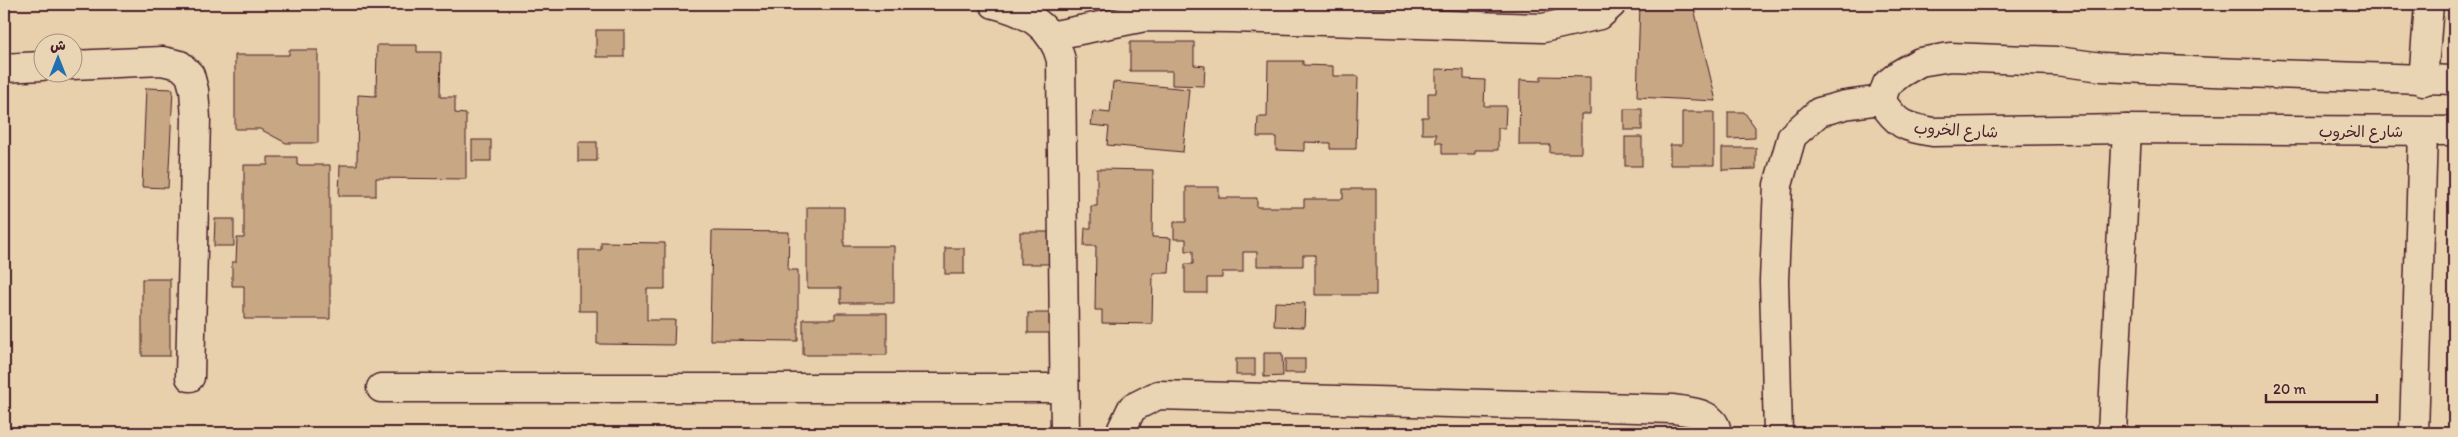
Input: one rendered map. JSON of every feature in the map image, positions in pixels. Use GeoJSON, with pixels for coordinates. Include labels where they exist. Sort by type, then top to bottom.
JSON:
{"type":"FeatureCollection","features":[{"type":"Feature","properties":{"kind":"street"},"geometry":{"type":"LineString","coordinates":[[994,4],[1018,10],[1034,18],[1058,48],[1061,60],[1065,433]]}},
{"type":"Feature","properties":{"kind":"street"},"geometry":{"type":"LineString","coordinates":[[1050,36],[1144,17],[1232,11],[1543,28],[1600,15],[1612,4]]}},
{"type":"Feature","properties":{"kind":"street"},"geometry":{"type":"LineString","coordinates":[[2424,81],[2429,4]]}},
{"type":"Feature","properties":{"kind":"street"},"geometry":{"type":"LineString","coordinates":[[1778,433],[1774,281],[1778,185],[1792,136],[1819,112],[1845,104],[1881,100],[1888,84],[1901,73],[1920,62],[1950,57],[2056,61],[2102,67],[2424,81],[2454,80]]}},
{"type":"Feature","properties":{"kind":"street"},"geometry":{"type":"LineString","coordinates":[[82,65],[162,61],[180,65],[190,75],[194,90],[196,119],[190,377]]}},
{"type":"Feature","properties":{"kind":"street"},"geometry":{"type":"LineString","coordinates":[[4,68],[32,67]]}},
{"type":"Feature","properties":{"kind":"street","name":"شارع الخروب"},"geometry":{"type":"LineString","coordinates":[[1881,100],[1892,117],[1906,127],[1933,132],[2127,129],[2454,131]]}},
{"type":"Feature","properties":{"kind":"street"},"geometry":{"type":"LineString","coordinates":[[2112,433],[2127,129]]}},
{"type":"Feature","properties":{"kind":"street"},"geometry":{"type":"LineString","coordinates":[[2414,433],[2423,132]]}},
{"type":"Feature","properties":{"kind":"street"},"geometry":{"type":"LineString","coordinates":[[381,388],[1064,388]]}},
{"type":"Feature","properties":{"kind":"street"},"geometry":{"type":"LineString","coordinates":[[1120,433],[1132,408],[1158,395],[1673,409],[1703,414],[1716,427],[1717,433]]}},
{"type":"Feature","properties":{"kind":"building"},"geometry":{"type":"Polygon","coordinates":[[[1640,4],[1693,4],[1716,101],[1637,97],[1640,4]]]}},
{"type":"Feature","properties":{"kind":"building"},"geometry":{"type":"Polygon","coordinates":[[[596,30],[624,30],[624,57],[596,57],[596,30]]]}},
{"type":"Feature","properties":{"kind":"building"},"geometry":{"type":"Polygon","coordinates":[[[1130,42],[1194,42],[1194,65],[1205,66],[1204,86],[1172,85],[1172,71],[1130,71],[1130,42]]]}},
{"type":"Feature","properties":{"kind":"building"},"geometry":{"type":"Polygon","coordinates":[[[377,45],[417,45],[417,52],[441,52],[440,97],[455,97],[455,113],[466,114],[466,179],[376,178],[376,196],[339,196],[340,165],[357,165],[358,95],[376,96],[377,45]]]}},
{"type":"Feature","properties":{"kind":"building"},"geometry":{"type":"Polygon","coordinates":[[[289,50],[318,50],[318,143],[286,143],[260,129],[235,129],[235,55],[289,55],[289,50]]]}},
{"type":"Feature","properties":{"kind":"building"},"geometry":{"type":"Polygon","coordinates":[[[1268,61],[1303,61],[1303,65],[1333,66],[1333,76],[1358,76],[1356,149],[1330,149],[1330,143],[1304,142],[1304,151],[1276,150],[1276,137],[1257,137],[1258,117],[1267,117],[1268,61]]]}},
{"type":"Feature","properties":{"kind":"building"},"geometry":{"type":"Polygon","coordinates":[[[1436,69],[1464,70],[1464,79],[1485,80],[1484,106],[1506,106],[1505,128],[1498,128],[1498,150],[1475,150],[1475,154],[1442,154],[1442,143],[1436,143],[1436,134],[1422,134],[1422,117],[1428,117],[1428,93],[1436,93],[1436,69]]]}},
{"type":"Feature","properties":{"kind":"building"},"geometry":{"type":"Polygon","coordinates":[[[1541,76],[1590,77],[1590,114],[1581,114],[1581,153],[1550,153],[1550,145],[1519,145],[1520,80],[1541,81],[1541,76]]]}},
{"type":"Feature","properties":{"kind":"building"},"geometry":{"type":"Polygon","coordinates":[[[1113,82],[1189,89],[1183,152],[1107,145],[1109,127],[1091,125],[1093,111],[1110,113],[1113,82]]]}},
{"type":"Feature","properties":{"kind":"building"},"geometry":{"type":"Polygon","coordinates":[[[146,88],[173,89],[168,188],[142,187],[146,88]]]}},
{"type":"Feature","properties":{"kind":"building"},"geometry":{"type":"Polygon","coordinates":[[[1624,109],[1642,109],[1642,130],[1624,130],[1624,109]]]}},
{"type":"Feature","properties":{"kind":"building"},"geometry":{"type":"Polygon","coordinates":[[[1682,112],[1714,112],[1714,165],[1670,165],[1670,145],[1682,145],[1682,112]]]}},
{"type":"Feature","properties":{"kind":"building"},"geometry":{"type":"Polygon","coordinates":[[[1728,112],[1744,112],[1755,127],[1755,138],[1728,139],[1728,112]]]}},
{"type":"Feature","properties":{"kind":"building"},"geometry":{"type":"Polygon","coordinates":[[[1625,137],[1642,137],[1642,166],[1625,166],[1625,137]]]}},
{"type":"Feature","properties":{"kind":"building"},"geometry":{"type":"Polygon","coordinates":[[[472,140],[491,140],[491,161],[472,161],[472,140]]]}},
{"type":"Feature","properties":{"kind":"building"},"geometry":{"type":"Polygon","coordinates":[[[578,142],[597,142],[597,161],[578,161],[578,142]]]}},
{"type":"Feature","properties":{"kind":"building"},"geometry":{"type":"Polygon","coordinates":[[[1722,148],[1756,148],[1756,169],[1722,170],[1722,148]]]}},
{"type":"Feature","properties":{"kind":"building"},"geometry":{"type":"Polygon","coordinates":[[[268,157],[297,157],[297,165],[330,165],[330,319],[244,319],[244,286],[232,286],[232,262],[236,262],[237,238],[244,238],[244,165],[268,165],[268,157]]]}},
{"type":"Feature","properties":{"kind":"building"},"geometry":{"type":"Polygon","coordinates":[[[1097,169],[1153,170],[1152,237],[1171,238],[1169,273],[1153,273],[1152,324],[1102,323],[1102,310],[1095,310],[1096,246],[1084,246],[1085,228],[1091,228],[1091,206],[1097,206],[1097,169]]]}},
{"type":"Feature","properties":{"kind":"building"},"geometry":{"type":"Polygon","coordinates":[[[1186,187],[1219,187],[1219,198],[1257,198],[1257,207],[1304,207],[1304,199],[1343,199],[1343,189],[1376,189],[1376,295],[1315,295],[1315,255],[1303,255],[1303,266],[1257,266],[1257,252],[1243,252],[1243,272],[1222,272],[1222,278],[1207,278],[1207,293],[1185,293],[1185,264],[1193,264],[1193,251],[1186,251],[1186,239],[1174,239],[1174,222],[1186,222],[1186,187]]]}},
{"type":"Feature","properties":{"kind":"building"},"geometry":{"type":"Polygon","coordinates":[[[807,207],[844,207],[844,246],[894,246],[894,303],[841,303],[841,288],[807,288],[807,207]]]}},
{"type":"Feature","properties":{"kind":"building"},"geometry":{"type":"Polygon","coordinates":[[[215,219],[234,219],[234,246],[214,246],[215,219]]]}},
{"type":"Feature","properties":{"kind":"building"},"geometry":{"type":"Polygon","coordinates":[[[712,231],[789,232],[788,270],[798,270],[798,341],[710,340],[712,231]]]}},
{"type":"Feature","properties":{"kind":"building"},"geometry":{"type":"Polygon","coordinates":[[[1020,232],[1052,232],[1052,264],[1020,264],[1020,232]]]}},
{"type":"Feature","properties":{"kind":"building"},"geometry":{"type":"Polygon","coordinates":[[[601,242],[665,243],[665,289],[647,289],[647,320],[675,320],[674,345],[597,344],[597,311],[579,311],[579,250],[601,250],[601,242]]]}},
{"type":"Feature","properties":{"kind":"building"},"geometry":{"type":"Polygon","coordinates":[[[945,248],[964,248],[964,274],[945,274],[945,248]]]}},
{"type":"Feature","properties":{"kind":"building"},"geometry":{"type":"Polygon","coordinates":[[[142,279],[170,279],[170,356],[142,356],[142,279]]]}},
{"type":"Feature","properties":{"kind":"building"},"geometry":{"type":"Polygon","coordinates":[[[1275,302],[1305,303],[1304,327],[1274,326],[1275,302]]]}},
{"type":"Feature","properties":{"kind":"building"},"geometry":{"type":"Polygon","coordinates":[[[835,313],[887,313],[887,355],[803,355],[803,319],[835,319],[835,313]]]}},
{"type":"Feature","properties":{"kind":"building"},"geometry":{"type":"Polygon","coordinates":[[[1028,313],[1050,313],[1050,333],[1028,333],[1028,313]]]}},
{"type":"Feature","properties":{"kind":"building"},"geometry":{"type":"Polygon","coordinates":[[[1264,353],[1282,353],[1283,376],[1264,377],[1264,353]]]}},
{"type":"Feature","properties":{"kind":"building"},"geometry":{"type":"Polygon","coordinates":[[[1236,359],[1255,359],[1255,375],[1236,375],[1236,359]]]}},
{"type":"Feature","properties":{"kind":"building"},"geometry":{"type":"Polygon","coordinates":[[[1285,359],[1305,359],[1305,373],[1285,373],[1285,359]]]}}]}
